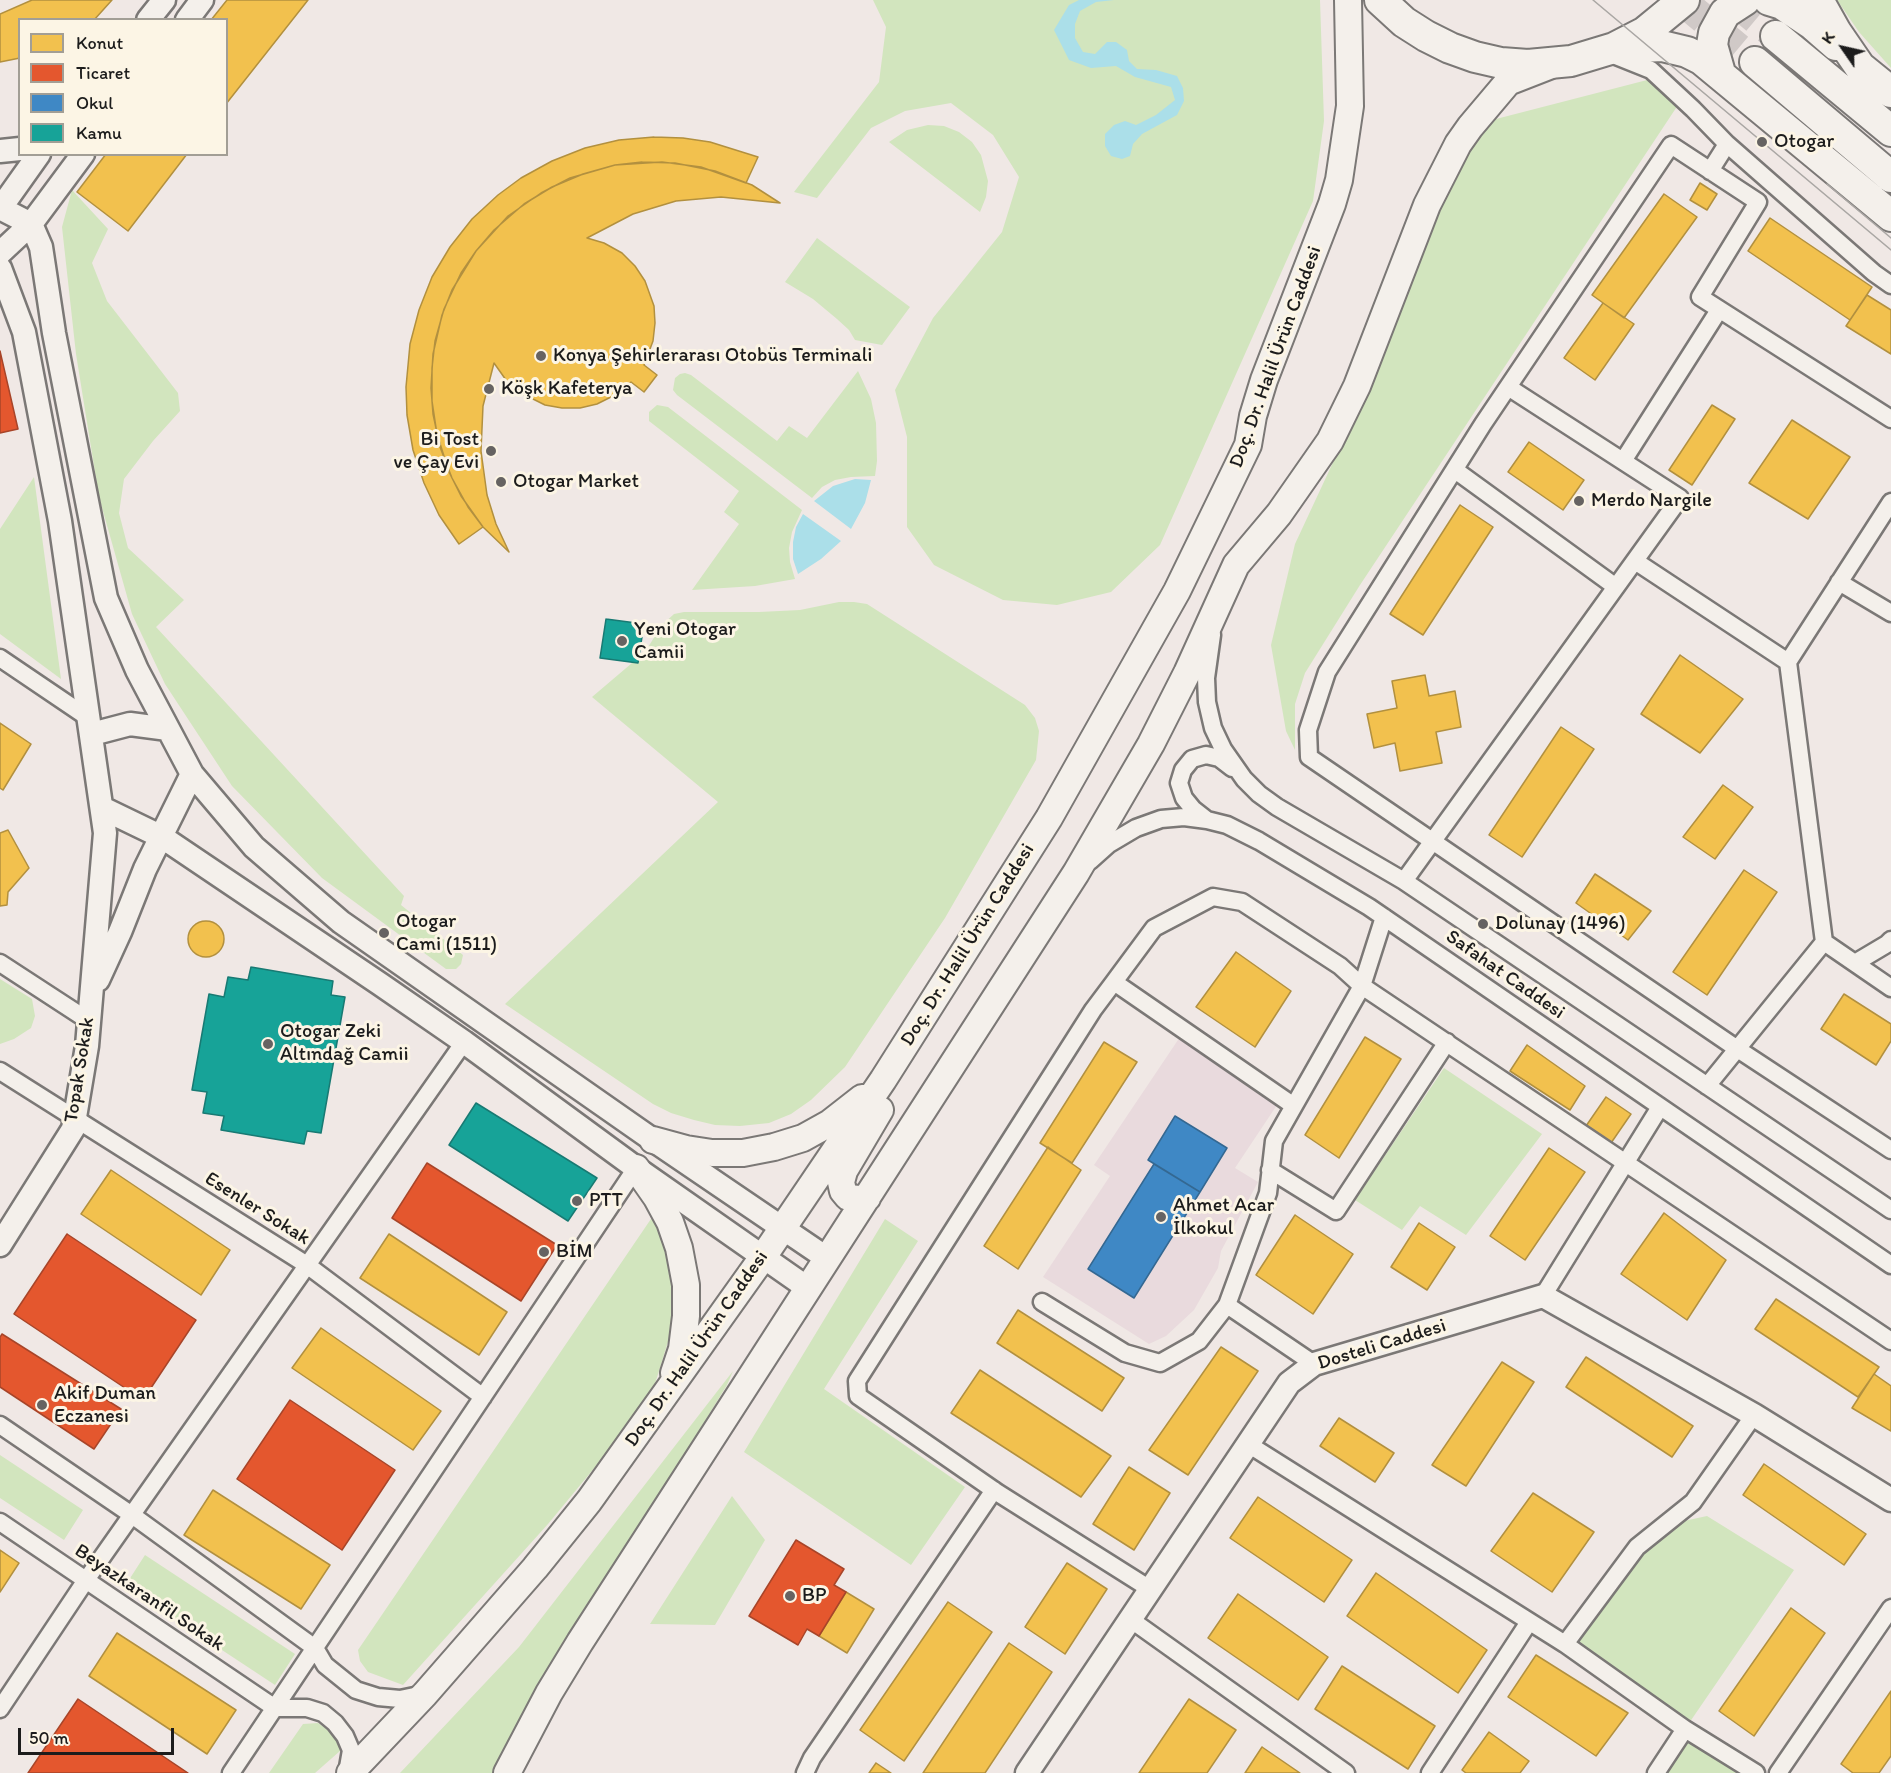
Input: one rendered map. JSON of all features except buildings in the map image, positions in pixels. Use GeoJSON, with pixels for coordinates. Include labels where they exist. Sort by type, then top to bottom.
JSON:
{"type":"FeatureCollection","features":[{"type":"Feature","properties":{"kind":"highway"},"geometry":{"type":"LineString","coordinates":[[1380,0],[1404,22],[1450,48],[1501,63],[1554,64],[1609,50],[1648,46],[1672,48],[1701,59],[1891,216]]}},
{"type":"Feature","properties":{"kind":"highway"},"geometry":{"type":"LineString","coordinates":[[1609,50],[1645,32],[1684,0]]}},
{"type":"Feature","properties":{"kind":"highway"},"geometry":{"type":"LineString","coordinates":[[1720,73],[1712,45],[1714,33],[1725,13],[1745,0]]}},
{"type":"Feature","properties":{"kind":"highway"},"geometry":{"type":"LineString","coordinates":[[1769,0],[1782,4],[1812,24],[1891,92]]}},
{"type":"Feature","properties":{"kind":"highway"},"geometry":{"type":"LineString","coordinates":[[1818,0],[1860,67]]}},
{"type":"Feature","properties":{"kind":"highway"},"geometry":{"type":"LineString","coordinates":[[1776,36],[1891,131]]}},
{"type":"Feature","properties":{"kind":"highway"},"geometry":{"type":"LineString","coordinates":[[1755,62],[1891,177]]}},
{"type":"Feature","properties":{"kind":"main road","name":"Doç. Dr. Halil Ürün Caddesi"},"geometry":{"type":"LineString","coordinates":[[349,1773],[425,1694],[535,1568],[589,1501],[668,1393],[883,1080],[1049,818],[1177,591],[1248,445],[1253,416],[1264,380],[1332,204],[1339,180],[1350,106],[1347,0]]}},
{"type":"Feature","properties":{"kind":"main road"},"geometry":{"type":"LineString","coordinates":[[507,1773],[580,1642],[1076,873],[1151,744],[1187,673],[1236,565],[1279,514],[1330,441],[1357,386],[1427,205],[1458,144],[1508,82],[1554,64]]}},
{"type":"Feature","properties":{"kind":"main road"},"geometry":{"type":"LineString","coordinates":[[653,1140],[712,1153],[743,1153],[774,1147],[803,1138],[830,1123],[883,1080]]}},
{"type":"Feature","properties":{"kind":"main road"},"geometry":{"type":"LineString","coordinates":[[867,1198],[848,1197],[843,1191],[841,1182],[844,1171],[880,1112],[883,1080]]}},
{"type":"Feature","properties":{"kind":"main road"},"geometry":{"type":"LineString","coordinates":[[636,1168],[670,1222],[679,1248],[686,1285],[686,1316],[682,1349],[668,1393]]}},
{"type":"Feature","properties":{"kind":"street"},"geometry":{"type":"LineString","coordinates":[[150,18],[164,0]]}},
{"type":"Feature","properties":{"kind":"street"},"geometry":{"type":"LineString","coordinates":[[188,18],[202,0]]}},
{"type":"Feature","properties":{"kind":"street"},"geometry":{"type":"LineString","coordinates":[[1609,50],[1651,70],[1727,144],[1874,273],[1891,285]]}},
{"type":"Feature","properties":{"kind":"street"},"geometry":{"type":"LineString","coordinates":[[1710,171],[1727,144]]}},
{"type":"Feature","properties":{"kind":"street"},"geometry":{"type":"LineString","coordinates":[[1891,419],[1700,297],[1758,202],[1671,145],[1508,387],[1327,672],[1308,730],[1309,757],[1736,1048],[1891,1150]]}},
{"type":"Feature","properties":{"kind":"street"},"geometry":{"type":"LineString","coordinates":[[0,151],[18,149]]}},
{"type":"Feature","properties":{"kind":"street"},"geometry":{"type":"LineString","coordinates":[[38,156],[0,209],[31,224],[42,247],[54,333],[106,598],[137,670],[192,774],[254,847],[341,922],[828,1259]]}},
{"type":"Feature","properties":{"kind":"street"},"geometry":{"type":"LineString","coordinates":[[0,253],[31,224],[82,156]]}},
{"type":"Feature","properties":{"kind":"street","name":"Topak Sokak"},"geometry":{"type":"LineString","coordinates":[[0,268],[4,296],[24,332],[60,521],[105,833],[87,1046],[73,1129],[0,1245]]}},
{"type":"Feature","properties":{"kind":"street"},"geometry":{"type":"LineString","coordinates":[[1623,461],[1719,310]]}},
{"type":"Feature","properties":{"kind":"street"},"geometry":{"type":"LineString","coordinates":[[1404,881],[1680,498],[1508,387]]}},
{"type":"Feature","properties":{"kind":"street"},"geometry":{"type":"LineString","coordinates":[[1455,470],[1616,587]]}},
{"type":"Feature","properties":{"kind":"street"},"geometry":{"type":"LineString","coordinates":[[1707,1086],[1824,942],[1788,662],[1891,502]]}},
{"type":"Feature","properties":{"kind":"street"},"geometry":{"type":"LineString","coordinates":[[1635,561],[1788,662]]}},
{"type":"Feature","properties":{"kind":"street"},"geometry":{"type":"LineString","coordinates":[[1839,582],[1891,614]]}},
{"type":"Feature","properties":{"kind":"street","name":"Safahat Caddesi"},"geometry":{"type":"LineString","coordinates":[[1216,609],[1206,678],[1207,702],[1213,728],[1223,749],[1244,779],[1259,794],[1277,807],[1404,881],[1891,1210]]}},
{"type":"Feature","properties":{"kind":"street"},"geometry":{"type":"LineString","coordinates":[[0,658],[91,727],[130,724],[168,729]]}},
{"type":"Feature","properties":{"kind":"street"},"geometry":{"type":"LineString","coordinates":[[1207,820],[1184,798],[1179,783],[1183,770],[1192,759],[1206,755],[1219,758],[1244,779]]}},
{"type":"Feature","properties":{"kind":"street"},"geometry":{"type":"LineString","coordinates":[[91,996],[145,869],[192,774]]}},
{"type":"Feature","properties":{"kind":"street"},"geometry":{"type":"LineString","coordinates":[[102,808],[162,837],[464,1042],[636,1168],[809,1289]]}},
{"type":"Feature","properties":{"kind":"street","name":"Safahat Caddesi"},"geometry":{"type":"LineString","coordinates":[[1076,873],[1109,844],[1136,828],[1161,819],[1184,817],[1227,825],[1259,841],[1384,917],[1891,1265]]}},
{"type":"Feature","properties":{"kind":"street"},"geometry":{"type":"LineString","coordinates":[[1150,1589],[994,1490],[858,1396],[857,1381],[1093,1010],[1154,928],[1214,897],[1242,902],[1340,966],[1362,986],[1891,1341]]}},
{"type":"Feature","properties":{"kind":"street"},"geometry":{"type":"LineString","coordinates":[[1042,1302],[1125,1353],[1160,1363],[1199,1341],[1227,1305],[1268,1192],[1274,1141],[1362,986],[1384,917]]}},
{"type":"Feature","properties":{"kind":"street"},"geometry":{"type":"LineString","coordinates":[[1855,963],[1891,940]]}},
{"type":"Feature","properties":{"kind":"street"},"geometry":{"type":"LineString","coordinates":[[1824,942],[1891,988]]}},
{"type":"Feature","properties":{"kind":"street"},"geometry":{"type":"LineString","coordinates":[[0,963],[89,1021]]}},
{"type":"Feature","properties":{"kind":"street"},"geometry":{"type":"LineString","coordinates":[[1114,982],[1294,1106]]}},
{"type":"Feature","properties":{"kind":"street"},"geometry":{"type":"LineString","coordinates":[[0,1709],[86,1580],[464,1042]]}},
{"type":"Feature","properties":{"kind":"street"},"geometry":{"type":"LineString","coordinates":[[1270,1170],[1336,1211],[1447,1042]]}},
{"type":"Feature","properties":{"kind":"street","name":"Esenler Sokak"},"geometry":{"type":"LineString","coordinates":[[0,1071],[307,1265],[483,1397]]}},
{"type":"Feature","properties":{"kind":"street"},"geometry":{"type":"LineString","coordinates":[[1660,1107],[1543,1296],[1754,1415],[1891,1500]]}},
{"type":"Feature","properties":{"kind":"street"},"geometry":{"type":"LineString","coordinates":[[231,1773],[636,1168]]}},
{"type":"Feature","properties":{"kind":"street","name":"Dosteli Caddesi"},"geometry":{"type":"LineString","coordinates":[[1027,1773],[1289,1383],[1314,1364],[1543,1296]]}},
{"type":"Feature","properties":{"kind":"street"},"geometry":{"type":"LineString","coordinates":[[1227,1305],[1314,1364]]}},
{"type":"Feature","properties":{"kind":"street"},"geometry":{"type":"LineString","coordinates":[[1565,1644],[1636,1547],[1693,1502],[1754,1415]]}},
{"type":"Feature","properties":{"kind":"street"},"geometry":{"type":"LineString","coordinates":[[0,1425],[132,1515],[315,1648],[325,1665],[356,1690],[378,1697],[400,1699],[425,1694]]}},
{"type":"Feature","properties":{"kind":"street"},"geometry":{"type":"LineString","coordinates":[[1248,1444],[1565,1644],[1685,1729],[1756,1773]]}},
{"type":"Feature","properties":{"kind":"street"},"geometry":{"type":"LineString","coordinates":[[805,1773],[812,1758],[994,1490]]}},
{"type":"Feature","properties":{"kind":"street","name":"Beyazkaranfil Sokak"},"geometry":{"type":"LineString","coordinates":[[0,1522],[274,1708]]}},
{"type":"Feature","properties":{"kind":"street"},"geometry":{"type":"LineString","coordinates":[[1778,1773],[1891,1608]]}},
{"type":"Feature","properties":{"kind":"street"},"geometry":{"type":"LineString","coordinates":[[1130,1619],[1344,1772]]}},
{"type":"Feature","properties":{"kind":"street"},"geometry":{"type":"LineString","coordinates":[[1430,1773],[1529,1622]]}},
{"type":"Feature","properties":{"kind":"street"},"geometry":{"type":"LineString","coordinates":[[274,1708],[307,1708],[323,1713],[335,1723],[345,1736],[351,1750],[349,1773]]}},
{"type":"Feature","properties":{"kind":"street"},"geometry":{"type":"LineString","coordinates":[[1656,1773],[1685,1729]]}},
{"type":"Feature","properties":{"kind":"shaded area","name":"Ahmet Acar İlkokul"},"geometry":{"type":"Polygon","coordinates":[[[1180,1037],[1277,1105],[1235,1168],[1258,1182],[1221,1251],[1218,1268],[1194,1310],[1166,1336],[1149,1344],[1043,1277],[1110,1176],[1094,1165],[1180,1037]]]}},
{"type":"Feature","properties":{"kind":"green space"},"geometry":{"type":"Polygon","coordinates":[[[873,0],[1320,0],[1324,121],[1313,201],[1160,545],[1111,592],[1057,605],[1003,600],[934,565],[907,527],[907,437],[895,390],[933,318],[1002,232],[1019,177],[993,135],[951,103],[905,111],[871,128],[817,198],[794,192],[879,82],[886,27],[873,0]]]}},
{"type":"Feature","properties":{"kind":"green space"},"geometry":{"type":"Polygon","coordinates":[[[1837,0],[1891,0],[1891,68],[1859,32],[1837,0]]]}},
{"type":"Feature","properties":{"kind":"green space"},"geometry":{"type":"Polygon","coordinates":[[[1651,79],[1680,102],[1360,585],[1305,673],[1295,704],[1295,750],[1286,731],[1271,645],[1295,544],[1356,413],[1420,248],[1465,153],[1496,119],[1651,79]]]}},
{"type":"Feature","properties":{"kind":"green space"},"geometry":{"type":"Polygon","coordinates":[[[928,125],[944,126],[959,132],[972,142],[981,155],[988,181],[986,197],[980,212],[889,142],[907,130],[928,125]]]}},
{"type":"Feature","properties":{"kind":"green space"},"geometry":{"type":"Polygon","coordinates":[[[72,190],[108,229],[92,263],[107,301],[178,393],[180,411],[124,479],[119,513],[128,548],[184,600],[156,627],[404,896],[401,905],[463,955],[461,964],[456,969],[446,969],[322,878],[232,786],[165,684],[132,614],[99,497],[76,354],[62,227],[72,190]]]}},
{"type":"Feature","properties":{"kind":"green space"},"geometry":{"type":"Polygon","coordinates":[[[817,238],[910,307],[882,345],[855,340],[849,330],[813,299],[785,282],[817,238]]]}},
{"type":"Feature","properties":{"kind":"green space"},"geometry":{"type":"Polygon","coordinates":[[[858,371],[871,399],[876,423],[875,476],[835,480],[822,487],[812,498],[673,390],[675,378],[685,373],[691,375],[777,441],[789,426],[807,438],[858,371]]]}},
{"type":"Feature","properties":{"kind":"green space"},"geometry":{"type":"Polygon","coordinates":[[[657,405],[668,407],[802,510],[792,532],[789,548],[795,579],[755,586],[692,590],[739,524],[724,512],[739,491],[649,421],[649,412],[657,405]]]}},
{"type":"Feature","properties":{"kind":"green space"},"geometry":{"type":"Polygon","coordinates":[[[34,477],[61,679],[0,634],[0,529],[34,477]]]}},
{"type":"Feature","properties":{"kind":"green space"},"geometry":{"type":"Polygon","coordinates":[[[839,602],[867,604],[1025,705],[1035,718],[1039,731],[1036,760],[945,918],[845,1067],[811,1100],[791,1114],[769,1123],[740,1126],[715,1125],[694,1120],[671,1113],[653,1104],[505,1004],[718,802],[592,697],[632,663],[638,663],[662,625],[674,614],[800,610],[839,602]]]}},
{"type":"Feature","properties":{"kind":"green space"},"geometry":{"type":"Polygon","coordinates":[[[0,979],[32,999],[35,1016],[31,1028],[14,1039],[0,1044],[0,979]]]}},
{"type":"Feature","properties":{"kind":"green space"},"geometry":{"type":"Polygon","coordinates":[[[1444,1068],[1542,1134],[1466,1235],[1420,1206],[1402,1230],[1355,1200],[1444,1068]]]}},
{"type":"Feature","properties":{"kind":"green space"},"geometry":{"type":"Polygon","coordinates":[[[655,1213],[676,1271],[672,1329],[654,1387],[620,1437],[548,1524],[403,1685],[368,1672],[360,1661],[358,1650],[655,1213]]]}},
{"type":"Feature","properties":{"kind":"green space"},"geometry":{"type":"Polygon","coordinates":[[[885,1219],[918,1241],[824,1389],[965,1487],[911,1565],[744,1452],[885,1219]]]}},
{"type":"Feature","properties":{"kind":"green space"},"geometry":{"type":"Polygon","coordinates":[[[733,1371],[727,1385],[494,1773],[400,1773],[519,1647],[733,1371]]]}},
{"type":"Feature","properties":{"kind":"green space"},"geometry":{"type":"Polygon","coordinates":[[[0,1455],[83,1510],[64,1540],[0,1498],[0,1455]]]}},
{"type":"Feature","properties":{"kind":"green space"},"geometry":{"type":"Polygon","coordinates":[[[732,1496],[765,1540],[715,1625],[650,1624],[732,1496]]]}},
{"type":"Feature","properties":{"kind":"green space"},"geometry":{"type":"Polygon","coordinates":[[[1707,1516],[1794,1570],[1685,1729],[1576,1644],[1661,1526],[1707,1516]]]}},
{"type":"Feature","properties":{"kind":"green space"},"geometry":{"type":"Polygon","coordinates":[[[145,1555],[295,1654],[275,1685],[125,1586],[145,1555]]]}},
{"type":"Feature","properties":{"kind":"green space"},"geometry":{"type":"Polygon","coordinates":[[[318,1723],[338,1736],[340,1751],[315,1773],[269,1773],[303,1724],[318,1723]]]}},
{"type":"Feature","properties":{"kind":"green space"},"geometry":{"type":"Polygon","coordinates":[[[1688,1740],[1737,1773],[1666,1773],[1688,1740]]]}},
{"type":"Feature","properties":{"kind":"water"},"geometry":{"type":"Polygon","coordinates":[[[1079,0],[1114,0],[1096,2],[1080,11],[1075,24],[1075,38],[1083,52],[1095,54],[1107,42],[1116,42],[1127,50],[1129,61],[1137,69],[1156,70],[1177,76],[1183,88],[1184,101],[1177,115],[1142,134],[1133,144],[1130,156],[1122,159],[1111,156],[1105,146],[1105,134],[1114,125],[1125,121],[1136,125],[1156,115],[1175,100],[1171,87],[1135,77],[1116,66],[1091,68],[1069,60],[1054,30],[1069,5],[1079,0]]]}},
{"type":"Feature","properties":{"kind":"water"},"geometry":{"type":"Polygon","coordinates":[[[855,479],[871,480],[865,503],[851,529],[814,501],[833,486],[855,479]]]}},
{"type":"Feature","properties":{"kind":"water"},"geometry":{"type":"Polygon","coordinates":[[[803,514],[841,541],[821,559],[798,574],[793,559],[793,542],[796,527],[803,514]]]}},
{"type":"Feature","properties":{"kind":"tunnel"},"geometry":{"type":"LineString","coordinates":[[1681,0],[1755,62]]}},
{"type":"Feature","properties":{"kind":"tunnel"},"geometry":{"type":"LineString","coordinates":[[1733,0],[1776,36]]}},
{"type":"Feature","properties":{"kind":"tram line"},"geometry":{"type":"LineString","coordinates":[[1593,0],[1891,250]]}},
{"type":"Feature","properties":{"kind":"tram line"},"geometry":{"type":"LineString","coordinates":[[1827,184],[1891,238]]}},
{"type":"Feature","properties":{"kind":"place","name":"Otogar"},"geometry":{"type":"Point","coordinates":[1762,142]}},
{"type":"Feature","properties":{"kind":"place","name":"Konya Şehirlerarası Otobüs Terminali"},"geometry":{"type":"Point","coordinates":[541,356]}},
{"type":"Feature","properties":{"kind":"place","name":"Köşk Kafeterya"},"geometry":{"type":"Point","coordinates":[489,389]}},
{"type":"Feature","properties":{"kind":"place","name":"Bi Tost ve Çay Evi"},"geometry":{"type":"Point","coordinates":[491,451]}},
{"type":"Feature","properties":{"kind":"place","name":"Otogar Market"},"geometry":{"type":"Point","coordinates":[501,482]}},
{"type":"Feature","properties":{"kind":"place","name":"Merdo Nargile"},"geometry":{"type":"Point","coordinates":[1579,501]}},
{"type":"Feature","properties":{"kind":"place","name":"Yeni Otogar Camii"},"geometry":{"type":"Point","coordinates":[622,641]}},
{"type":"Feature","properties":{"kind":"place","name":"Dolunay (1496)"},"geometry":{"type":"Point","coordinates":[1483,924]}},
{"type":"Feature","properties":{"kind":"place","name":"Otogar Cami (1511)"},"geometry":{"type":"Point","coordinates":[384,933]}},
{"type":"Feature","properties":{"kind":"place","name":"Otogar Zeki Altındağ Camii"},"geometry":{"type":"Point","coordinates":[268,1044]}},
{"type":"Feature","properties":{"kind":"place","name":"PTT"},"geometry":{"type":"Point","coordinates":[577,1201]}},
{"type":"Feature","properties":{"kind":"place","name":"Ahmet Acar İlkokul"},"geometry":{"type":"Point","coordinates":[1161,1217]}},
{"type":"Feature","properties":{"kind":"place","name":"BİM"},"geometry":{"type":"Point","coordinates":[544,1252]}},
{"type":"Feature","properties":{"kind":"place","name":"Akif Duman Eczanesi"},"geometry":{"type":"Point","coordinates":[42,1405]}},
{"type":"Feature","properties":{"kind":"place","name":"BP"},"geometry":{"type":"Point","coordinates":[790,1596]}}]}
